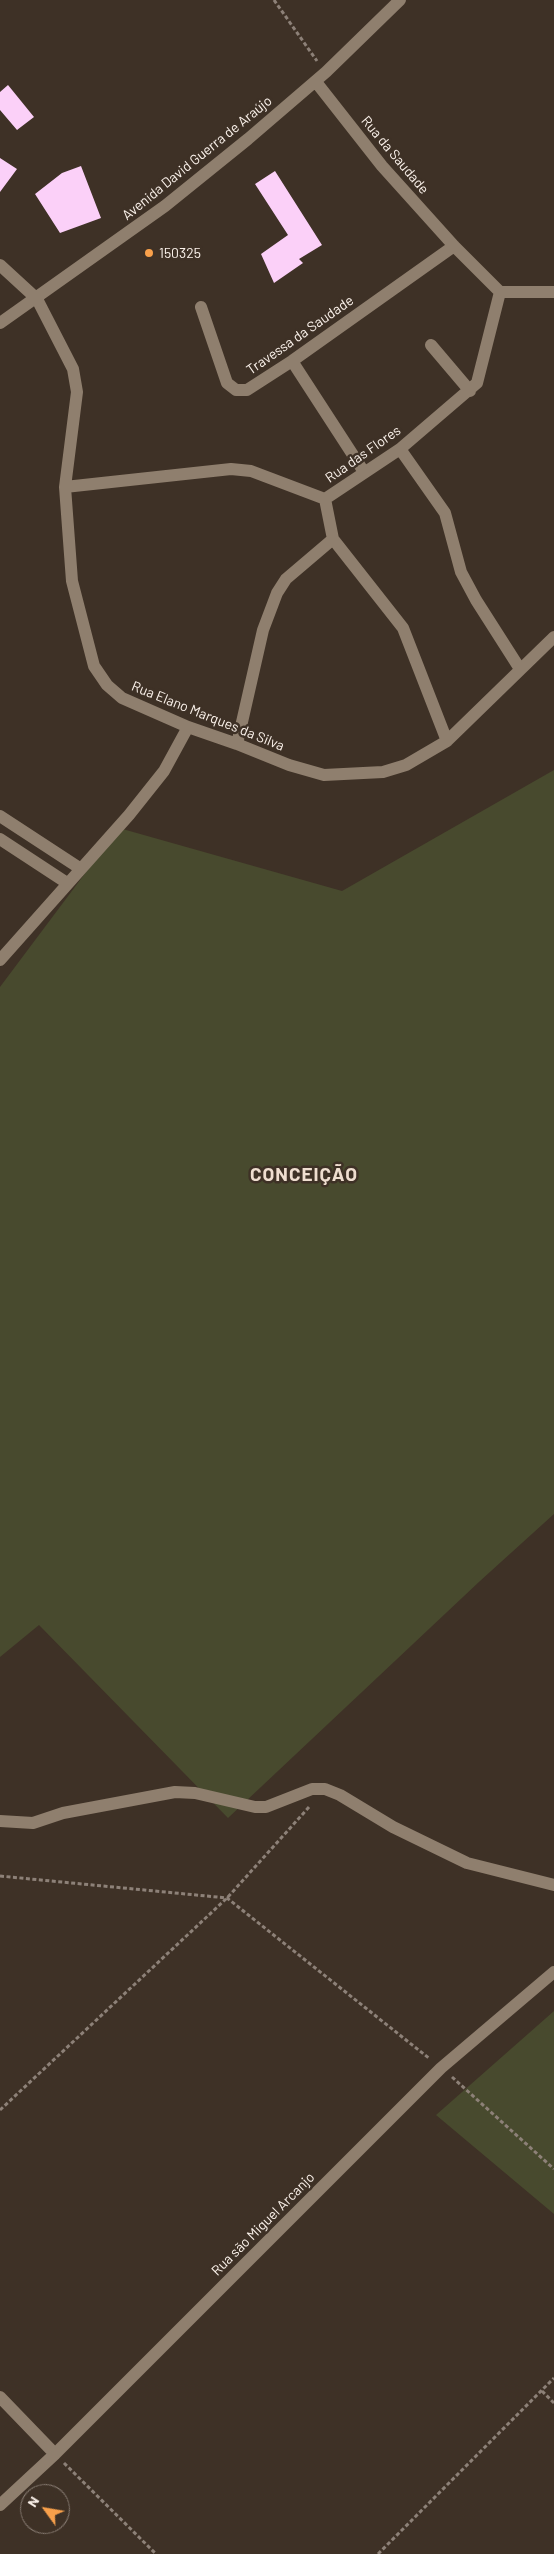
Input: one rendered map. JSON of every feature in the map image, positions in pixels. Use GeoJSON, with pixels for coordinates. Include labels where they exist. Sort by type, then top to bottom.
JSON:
{"type":"FeatureCollection","features":[{"type":"Feature","properties":{"kind":"street","name":"Avenida David Guerra de Araújo"},"geometry":{"type":"LineString","coordinates":[[0,323],[37,299],[165,206],[316,82],[400,0]]}},
{"type":"Feature","properties":{"kind":"street","name":"Rua da Saudade"},"geometry":{"type":"LineString","coordinates":[[316,82],[382,166],[454,246]]}},
{"type":"Feature","properties":{"kind":"street"},"geometry":{"type":"LineString","coordinates":[[454,246],[500,292],[554,292]]}},
{"type":"Feature","properties":{"kind":"street","name":"Travessa da Saudade"},"geometry":{"type":"LineString","coordinates":[[201,307],[227,383],[236,390],[247,390],[292,361],[454,246]]}},
{"type":"Feature","properties":{"kind":"street","name":"Rua Elano Marques da Silva"},"geometry":{"type":"LineString","coordinates":[[0,265],[37,299],[73,369],[77,392],[65,487],[72,581],[94,666],[107,686],[122,698],[188,727],[237,744],[288,765],[324,775],[383,772],[406,765],[447,740],[554,637]]}},
{"type":"Feature","properties":{"kind":"street","name":"Rua das Flores"},"geometry":{"type":"LineString","coordinates":[[65,487],[231,469],[251,471],[325,499],[400,448],[477,384],[500,292]]}},
{"type":"Feature","properties":{"kind":"street"},"geometry":{"type":"LineString","coordinates":[[431,345],[470,391]]}},
{"type":"Feature","properties":{"kind":"street"},"geometry":{"type":"LineString","coordinates":[[292,361],[364,472]]}},
{"type":"Feature","properties":{"kind":"street"},"geometry":{"type":"LineString","coordinates":[[400,448],[444,513],[461,572],[476,600],[520,669]]}},
{"type":"Feature","properties":{"kind":"street"},"geometry":{"type":"LineString","coordinates":[[325,499],[333,539],[403,628],[447,740]]}},
{"type":"Feature","properties":{"kind":"street"},"geometry":{"type":"LineString","coordinates":[[237,744],[252,675],[277,593],[286,579],[333,539]]}},
{"type":"Feature","properties":{"kind":"street"},"geometry":{"type":"LineString","coordinates":[[0,960],[81,869],[164,771],[188,727]]}},
{"type":"Feature","properties":{"kind":"street"},"geometry":{"type":"LineString","coordinates":[[0,816],[81,869]]}},
{"type":"Feature","properties":{"kind":"street"},"geometry":{"type":"LineString","coordinates":[[0,839],[67,883]]}},
{"type":"Feature","properties":{"kind":"street"},"geometry":{"type":"LineString","coordinates":[[0,1821],[33,1823],[63,1814],[175,1792],[195,1793],[255,1807],[266,1807],[312,1789],[325,1789],[340,1795],[393,1827],[467,1863],[554,1885]]}},
{"type":"Feature","properties":{"kind":"street","name":"Rua são Miguel Arcanjo"},"geometry":{"type":"LineString","coordinates":[[0,2505],[55,2454],[441,2068],[554,1972]]}},
{"type":"Feature","properties":{"kind":"street"},"geometry":{"type":"LineString","coordinates":[[0,2397],[55,2454]]}},
{"type":"Feature","properties":{"kind":"path"},"geometry":{"type":"LineString","coordinates":[[274,0],[326,72]]}},
{"type":"Feature","properties":{"kind":"path"},"geometry":{"type":"LineString","coordinates":[[0,2110],[227,1898],[325,1789]]}},
{"type":"Feature","properties":{"kind":"path"},"geometry":{"type":"LineString","coordinates":[[0,1876],[227,1898],[441,2068],[554,2169]]}},
{"type":"Feature","properties":{"kind":"path"},"geometry":{"type":"LineString","coordinates":[[378,2554],[554,2378]]}},
{"type":"Feature","properties":{"kind":"path"},"geometry":{"type":"LineString","coordinates":[[542,2391],[554,2403]]}},
{"type":"Feature","properties":{"kind":"path"},"geometry":{"type":"LineString","coordinates":[[55,2454],[156,2554]]}},
{"type":"Feature","properties":{"kind":"green space"},"geometry":{"type":"Polygon","coordinates":[[[554,770],[554,1514],[228,1818],[39,1625],[0,1657],[0,987],[119,828],[342,891],[554,770]]]}},
{"type":"Feature","properties":{"kind":"green space"},"geometry":{"type":"Polygon","coordinates":[[[554,2011],[554,2214],[436,2115],[554,2011]]]}},
{"type":"Feature","properties":{"kind":"building"},"geometry":{"type":"Polygon","coordinates":[[[8,85],[34,117],[17,130],[0,110],[0,92],[8,85]]]}},
{"type":"Feature","properties":{"kind":"building"},"geometry":{"type":"Polygon","coordinates":[[[0,158],[17,169],[0,192],[0,158]]]}},
{"type":"Feature","properties":{"kind":"building"},"geometry":{"type":"Polygon","coordinates":[[[81,166],[101,218],[60,233],[35,194],[62,173],[81,166]]]}},
{"type":"Feature","properties":{"kind":"building"},"geometry":{"type":"Polygon","coordinates":[[[275,171],[322,245],[299,259],[303,263],[274,283],[261,254],[288,235],[255,184],[275,171]]]}},
{"type":"Feature","properties":{"kind":"place","name":"150325"},"geometry":{"type":"Point","coordinates":[149,253]}},
{"type":"Feature","properties":{"kind":"district","name":"CONCEIÇÃO"},"geometry":{"type":"Point","coordinates":[304,1175]}}]}
